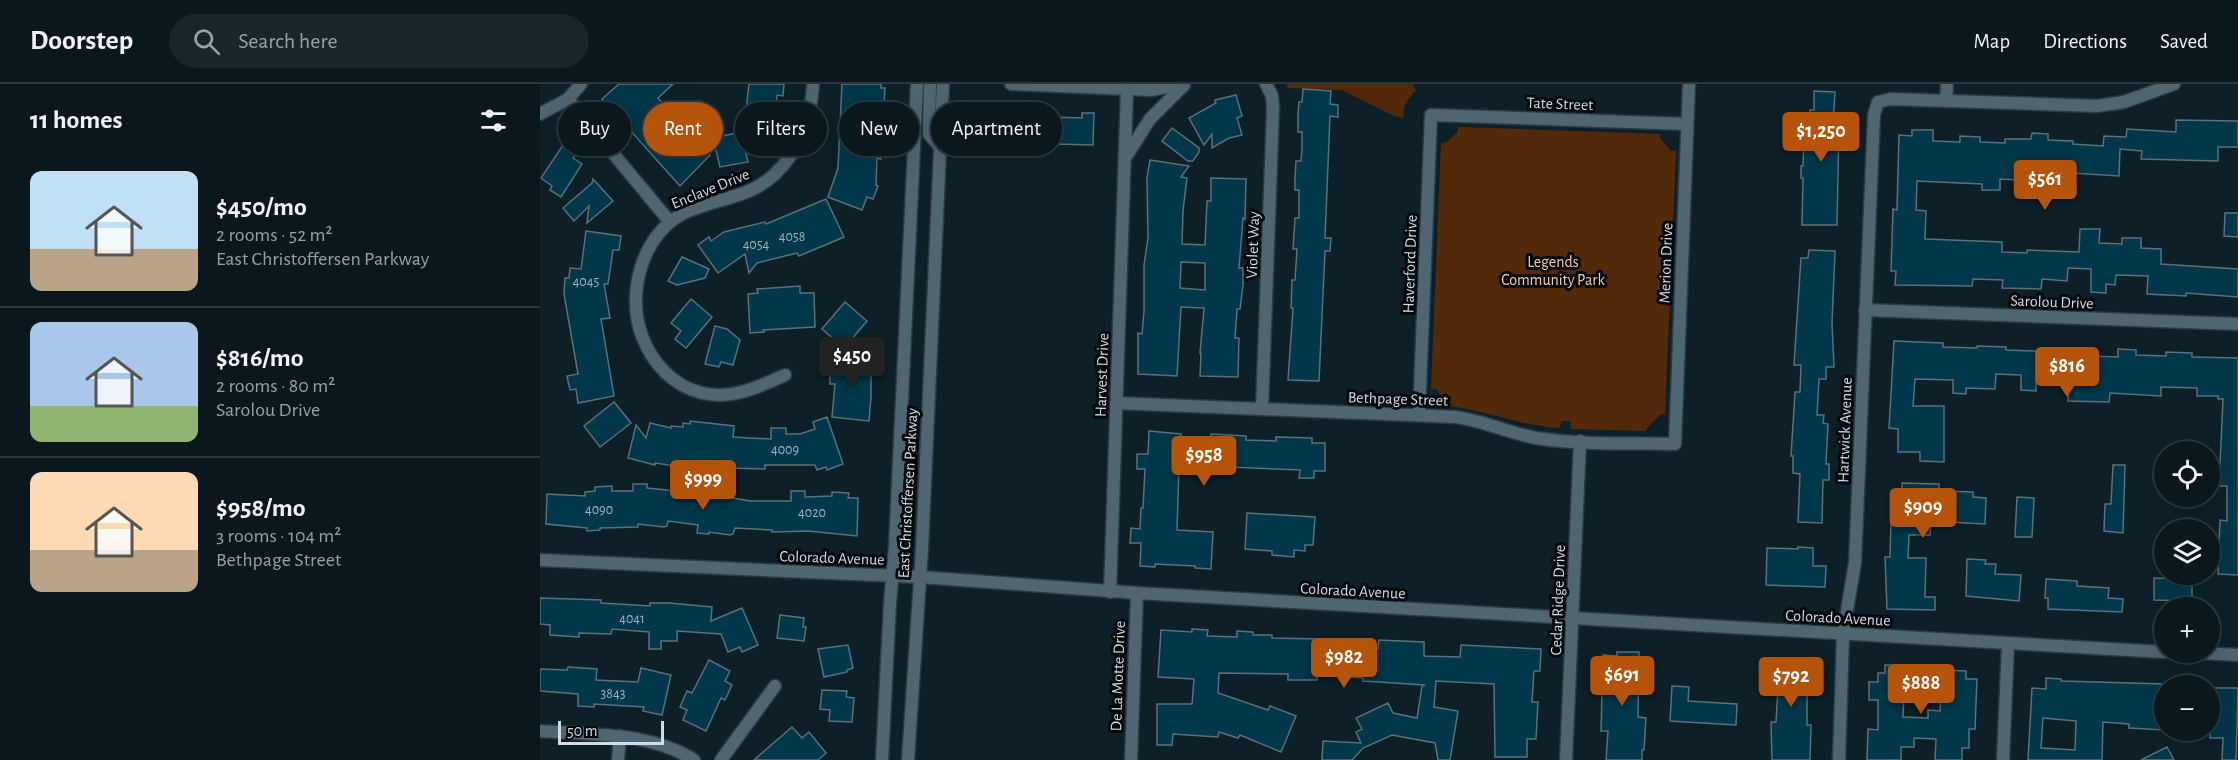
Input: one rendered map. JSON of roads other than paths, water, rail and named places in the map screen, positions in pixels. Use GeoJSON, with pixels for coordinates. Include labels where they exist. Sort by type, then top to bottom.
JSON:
{"type":"FeatureCollection","features":[{"type":"Feature","properties":{"kind":"street"},"geometry":{"type":"LineString","coordinates":[[540,114],[568,99],[581,84]]}},
{"type":"Feature","properties":{"kind":"street","name":"Enclave Drive"},"geometry":{"type":"LineString","coordinates":[[785,375],[739,393],[716,395],[687,388],[673,380],[651,355],[639,328],[636,289],[646,255],[670,222],[691,210],[751,191],[774,176],[793,154],[803,136],[809,115],[813,84]]}},
{"type":"Feature","properties":{"kind":"street","name":"East Christoffersen Parkway"},"geometry":{"type":"LineString","coordinates":[[882,760],[916,84]]}},
{"type":"Feature","properties":{"kind":"street"},"geometry":{"type":"LineString","coordinates":[[930,84],[931,135]]}},
{"type":"Feature","properties":{"kind":"street","name":"East Christoffersen Parkway"},"geometry":{"type":"LineString","coordinates":[[942,102],[943,84]]}},
{"type":"Feature","properties":{"kind":"street"},"geometry":{"type":"LineString","coordinates":[[1011,84],[1127,90],[1164,89],[1184,84]]}},
{"type":"Feature","properties":{"kind":"street","name":"Harvest Drive"},"geometry":{"type":"LineString","coordinates":[[1125,159],[1150,119],[1184,84]]}},
{"type":"Feature","properties":{"kind":"street","name":"Violet Way"},"geometry":{"type":"LineString","coordinates":[[1262,409],[1273,109],[1272,96],[1266,84]]}},
{"type":"Feature","properties":{"kind":"street","name":"Merion Drive"},"geometry":{"type":"LineString","coordinates":[[1675,444],[1689,84]]}},
{"type":"Feature","properties":{"kind":"street"},"geometry":{"type":"LineString","coordinates":[[1947,84],[1946,101],[2097,106],[2124,102],[2152,87],[2174,84]]}},
{"type":"Feature","properties":{"kind":"street","name":"Harvest Drive"},"geometry":{"type":"LineString","coordinates":[[1110,592],[1127,90]]}},
{"type":"Feature","properties":{"kind":"street"},"geometry":{"type":"LineString","coordinates":[[568,99],[670,222]]}},
{"type":"Feature","properties":{"kind":"street","name":"Hartwick Avenue"},"geometry":{"type":"LineString","coordinates":[[1839,760],[1843,634],[1855,563],[1874,115],[1878,102],[1890,99],[1946,101]]}},
{"type":"Feature","properties":{"kind":"street","name":"Tate Street"},"geometry":{"type":"LineString","coordinates":[[1431,115],[1687,124]]}},
{"type":"Feature","properties":{"kind":"street","name":"Haverford Drive"},"geometry":{"type":"LineString","coordinates":[[1419,415],[1431,115]]}},
{"type":"Feature","properties":{"kind":"street","name":"East Christoffersen Parkway"},"geometry":{"type":"LineString","coordinates":[[908,760],[920,577],[940,156]]}},
{"type":"Feature","properties":{"kind":"street","name":"Sarolou Drive"},"geometry":{"type":"LineString","coordinates":[[1864,310],[2238,324]]}},
{"type":"Feature","properties":{"kind":"street","name":"Bethpage Street"},"geometry":{"type":"LineString","coordinates":[[1116,403],[1467,418],[1527,436],[1580,441],[1675,444]]}},
{"type":"Feature","properties":{"kind":"street","name":"Cedar Ridge Drive"},"geometry":{"type":"LineString","coordinates":[[1566,760],[1580,441]]}},
{"type":"Feature","properties":{"kind":"street","name":"Colorado Avenue"},"geometry":{"type":"LineString","coordinates":[[540,560],[892,575],[1110,592],[2154,651]]}},
{"type":"Feature","properties":{"kind":"street","name":"De La Motte Drive"},"geometry":{"type":"LineString","coordinates":[[1131,760],[1137,593]]}},
{"type":"Feature","properties":{"kind":"street"},"geometry":{"type":"LineString","coordinates":[[2003,760],[2008,644]]}},
{"type":"Feature","properties":{"kind":"street"},"geometry":{"type":"LineString","coordinates":[[2220,654],[2238,655]]}},
{"type":"Feature","properties":{"kind":"street"},"geometry":{"type":"LineString","coordinates":[[721,760],[775,686]]}},
{"type":"Feature","properties":{"kind":"street"},"geometry":{"type":"LineString","coordinates":[[540,731],[620,736],[667,747],[694,760]]}},
{"type":"Feature","properties":{"kind":"street"},"geometry":{"type":"LineString","coordinates":[[618,760],[620,736]]}},
{"type":"Feature","properties":{"kind":"park label","name":"Legends Community Park"},"geometry":{"type":"Point","coordinates":[1553,270]}}]}
